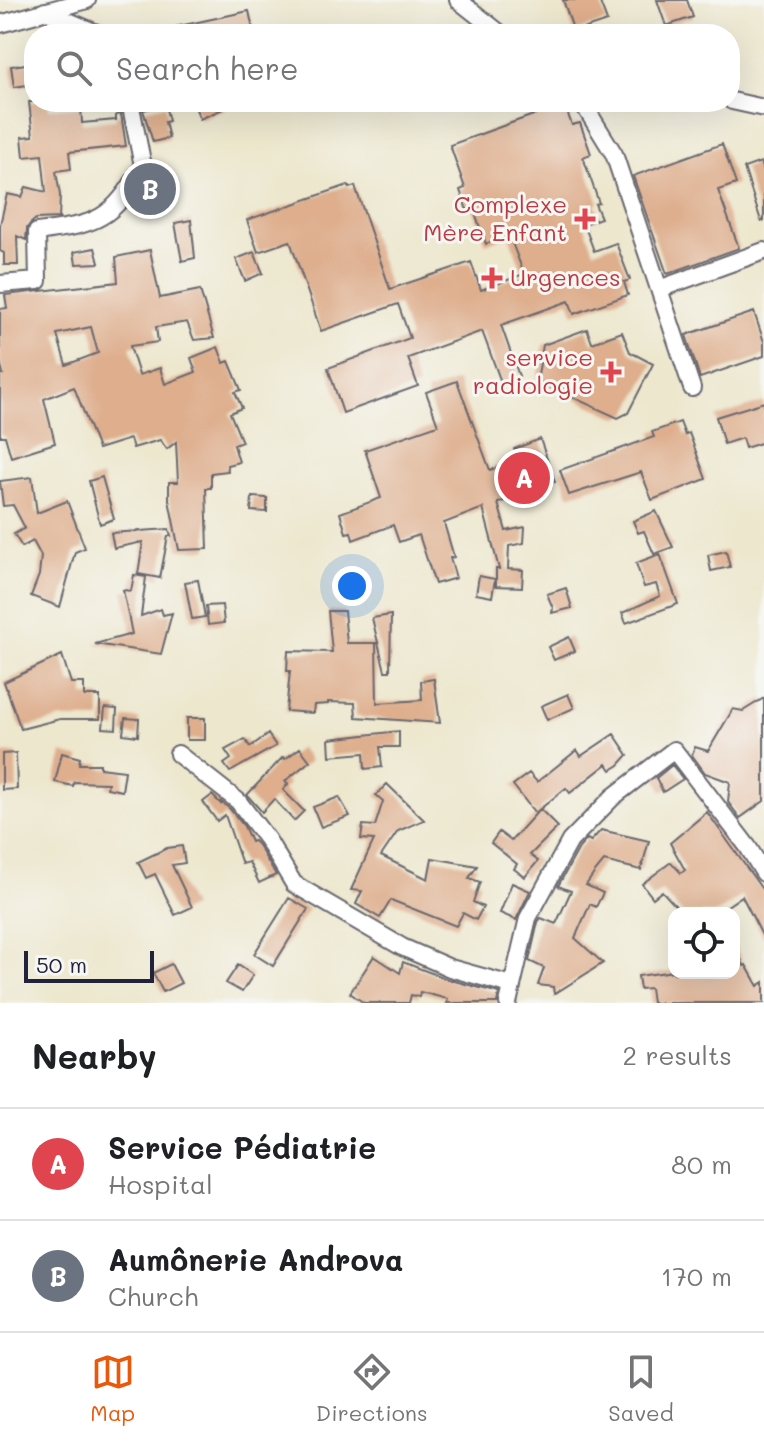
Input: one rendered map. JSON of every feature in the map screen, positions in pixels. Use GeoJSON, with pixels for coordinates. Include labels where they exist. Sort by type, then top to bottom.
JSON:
{"type":"FeatureCollection","features":[{"type":"Feature","properties":{"kind":"street"},"geometry":{"type":"LineString","coordinates":[[0,24],[87,0]]}},
{"type":"Feature","properties":{"kind":"street"},"geometry":{"type":"LineString","coordinates":[[458,0],[488,24]]}},
{"type":"Feature","properties":{"kind":"street"},"geometry":{"type":"LineString","coordinates":[[45,11],[76,24]]}},
{"type":"Feature","properties":{"kind":"street"},"geometry":{"type":"LineString","coordinates":[[740,103],[764,108]]}},
{"type":"Feature","properties":{"kind":"street"},"geometry":{"type":"LineString","coordinates":[[0,284],[38,281],[37,232],[81,226],[106,214],[124,198],[143,166],[132,112]]}},
{"type":"Feature","properties":{"kind":"street"},"geometry":{"type":"LineString","coordinates":[[588,112],[614,154],[692,388]]}},
{"type":"Feature","properties":{"kind":"street"},"geometry":{"type":"LineString","coordinates":[[659,289],[764,251]]}},
{"type":"Feature","properties":{"kind":"street"},"geometry":{"type":"LineString","coordinates":[[508,1003],[528,918],[570,841],[613,797],[674,750],[748,847],[764,873]]}},
{"type":"Feature","properties":{"kind":"street"},"geometry":{"type":"LineString","coordinates":[[178,754],[238,801],[267,839],[294,884],[402,947],[450,968],[511,985]]}},
{"type":"Feature","properties":{"kind":"building"},"geometry":{"type":"Polygon","coordinates":[[[563,0],[599,0],[607,21],[571,24],[563,0]]]}},
{"type":"Feature","properties":{"kind":"building"},"geometry":{"type":"Polygon","coordinates":[[[657,0],[687,0],[693,17],[665,24],[657,0]]]}},
{"type":"Feature","properties":{"kind":"building"},"geometry":{"type":"Polygon","coordinates":[[[249,11],[252,24],[189,24],[249,11]]]}},
{"type":"Feature","properties":{"kind":"building"},"geometry":{"type":"Polygon","coordinates":[[[24,64],[24,86],[14,87],[11,66],[24,64]]]}},
{"type":"Feature","properties":{"kind":"building"},"geometry":{"type":"Polygon","coordinates":[[[30,112],[81,112],[82,123],[116,120],[116,115],[121,114],[126,146],[69,152],[71,169],[56,171],[60,195],[59,218],[36,219],[30,224],[26,240],[17,236],[18,265],[4,265],[4,253],[0,251],[0,225],[7,194],[22,197],[26,187],[46,192],[42,155],[24,157],[22,137],[33,136],[30,112]]]}},
{"type":"Feature","properties":{"kind":"building"},"geometry":{"type":"Polygon","coordinates":[[[144,112],[167,112],[169,121],[165,122],[169,138],[153,142],[144,112]]]}},
{"type":"Feature","properties":{"kind":"building"},"geometry":{"type":"Polygon","coordinates":[[[197,112],[216,112],[200,119],[197,112]]]}},
{"type":"Feature","properties":{"kind":"building"},"geometry":{"type":"Polygon","coordinates":[[[542,112],[567,112],[572,125],[580,123],[591,154],[583,157],[599,203],[595,204],[601,218],[584,224],[594,251],[616,243],[630,280],[624,282],[628,295],[574,314],[569,301],[501,325],[519,376],[501,382],[482,331],[408,358],[418,386],[343,413],[328,368],[410,338],[398,304],[321,331],[290,241],[258,252],[247,220],[348,185],[349,188],[355,186],[390,289],[471,262],[481,290],[524,274],[509,235],[486,244],[473,208],[467,210],[460,190],[465,188],[450,145],[542,112]]]}},
{"type":"Feature","properties":{"kind":"building"},"geometry":{"type":"Polygon","coordinates":[[[722,144],[736,184],[718,190],[739,248],[667,274],[633,176],[722,144]]]}},
{"type":"Feature","properties":{"kind":"building"},"geometry":{"type":"Polygon","coordinates":[[[761,162],[764,171],[764,221],[761,221],[744,168],[761,162]]]}},
{"type":"Feature","properties":{"kind":"building"},"geometry":{"type":"Polygon","coordinates":[[[168,180],[173,205],[155,209],[150,184],[168,180]]]}},
{"type":"Feature","properties":{"kind":"building"},"geometry":{"type":"Polygon","coordinates":[[[191,220],[195,258],[182,261],[175,223],[191,220]]]}},
{"type":"Feature","properties":{"kind":"building"},"geometry":{"type":"Polygon","coordinates":[[[95,248],[99,263],[76,264],[74,252],[95,248]]]}},
{"type":"Feature","properties":{"kind":"building"},"geometry":{"type":"Polygon","coordinates":[[[150,250],[160,298],[200,290],[214,338],[194,340],[187,322],[156,327],[158,342],[130,346],[139,375],[160,368],[165,384],[196,372],[191,358],[218,347],[224,363],[229,361],[241,390],[235,392],[242,408],[230,413],[242,442],[234,445],[239,462],[227,465],[228,471],[211,473],[211,488],[206,488],[208,549],[179,550],[169,500],[169,482],[178,482],[176,442],[167,449],[160,440],[133,448],[130,439],[98,449],[74,387],[44,399],[55,443],[11,457],[5,436],[0,436],[0,374],[3,374],[0,309],[7,308],[5,295],[118,282],[116,257],[150,250]],[[91,327],[57,334],[66,365],[98,353],[91,327]]]}},
{"type":"Feature","properties":{"kind":"building"},"geometry":{"type":"Polygon","coordinates":[[[254,252],[263,273],[245,281],[236,259],[254,252]]]}},
{"type":"Feature","properties":{"kind":"building"},"geometry":{"type":"Polygon","coordinates":[[[754,312],[764,342],[764,356],[700,378],[686,335],[754,312]]]}},
{"type":"Feature","properties":{"kind":"building"},"geometry":{"type":"Polygon","coordinates":[[[587,329],[592,343],[622,332],[630,352],[653,364],[628,413],[618,418],[537,381],[543,345],[587,329]]]}},
{"type":"Feature","properties":{"kind":"building"},"geometry":{"type":"Polygon","coordinates":[[[457,381],[490,470],[518,460],[514,449],[540,439],[555,482],[498,503],[506,531],[525,527],[524,543],[509,546],[508,569],[523,570],[522,587],[496,586],[496,569],[499,569],[483,508],[444,523],[454,557],[450,558],[456,578],[435,584],[419,535],[399,542],[393,525],[353,540],[351,532],[346,533],[340,513],[381,498],[365,450],[438,425],[426,392],[457,381]]]}},
{"type":"Feature","properties":{"kind":"building"},"geometry":{"type":"Polygon","coordinates":[[[764,402],[764,442],[745,448],[742,438],[724,444],[716,417],[764,402]]]}},
{"type":"Feature","properties":{"kind":"building"},"geometry":{"type":"Polygon","coordinates":[[[680,422],[685,435],[689,433],[706,479],[652,500],[641,472],[569,495],[560,470],[654,437],[652,432],[680,422]]]}},
{"type":"Feature","properties":{"kind":"building"},"geometry":{"type":"Polygon","coordinates":[[[32,477],[37,513],[67,501],[85,548],[75,552],[60,607],[31,596],[39,575],[41,556],[33,541],[22,547],[14,534],[25,528],[13,505],[3,506],[0,481],[32,477]]]}},
{"type":"Feature","properties":{"kind":"building"},"geometry":{"type":"Polygon","coordinates":[[[102,477],[114,519],[100,524],[89,481],[102,477]]]}},
{"type":"Feature","properties":{"kind":"building"},"geometry":{"type":"Polygon","coordinates":[[[252,497],[267,498],[267,512],[251,511],[252,497]]]}},
{"type":"Feature","properties":{"kind":"building"},"geometry":{"type":"Polygon","coordinates":[[[656,511],[673,547],[654,554],[644,531],[638,533],[633,521],[656,511]]]}},
{"type":"Feature","properties":{"kind":"building"},"geometry":{"type":"Polygon","coordinates":[[[169,529],[171,536],[168,536],[160,578],[138,574],[143,542],[114,548],[111,533],[169,529]]]}},
{"type":"Feature","properties":{"kind":"building"},"geometry":{"type":"Polygon","coordinates":[[[726,551],[730,567],[711,571],[708,555],[726,551]]]}},
{"type":"Feature","properties":{"kind":"building"},"geometry":{"type":"Polygon","coordinates":[[[660,554],[678,604],[626,623],[622,613],[660,596],[656,584],[644,587],[636,563],[660,554]]]}},
{"type":"Feature","properties":{"kind":"building"},"geometry":{"type":"Polygon","coordinates":[[[134,575],[146,577],[141,616],[161,609],[163,615],[172,613],[161,654],[95,644],[132,634],[123,590],[131,591],[134,575]]]}},
{"type":"Feature","properties":{"kind":"building"},"geometry":{"type":"Polygon","coordinates":[[[479,576],[495,579],[492,597],[476,594],[479,576]]]}},
{"type":"Feature","properties":{"kind":"building"},"geometry":{"type":"Polygon","coordinates":[[[198,580],[205,617],[192,619],[185,582],[198,580]]]}},
{"type":"Feature","properties":{"kind":"building"},"geometry":{"type":"Polygon","coordinates":[[[566,588],[572,608],[552,613],[547,594],[566,588]]]}},
{"type":"Feature","properties":{"kind":"building"},"geometry":{"type":"Polygon","coordinates":[[[222,605],[224,623],[208,625],[206,606],[222,605]]]}},
{"type":"Feature","properties":{"kind":"building"},"geometry":{"type":"Polygon","coordinates":[[[328,611],[344,611],[347,643],[376,643],[377,703],[422,700],[421,681],[434,679],[440,723],[356,717],[355,703],[314,705],[313,713],[286,711],[290,671],[287,671],[288,651],[332,652],[328,611]]]}},
{"type":"Feature","properties":{"kind":"building"},"geometry":{"type":"Polygon","coordinates":[[[391,615],[390,671],[385,671],[372,618],[391,615]]]}},
{"type":"Feature","properties":{"kind":"building"},"geometry":{"type":"Polygon","coordinates":[[[569,637],[575,651],[554,660],[548,647],[569,637]]]}},
{"type":"Feature","properties":{"kind":"building"},"geometry":{"type":"Polygon","coordinates":[[[62,655],[71,683],[84,683],[84,696],[100,696],[100,719],[60,719],[21,729],[4,682],[62,655]]]}},
{"type":"Feature","properties":{"kind":"building"},"geometry":{"type":"Polygon","coordinates":[[[568,694],[574,708],[547,720],[541,706],[568,694]]]}},
{"type":"Feature","properties":{"kind":"building"},"geometry":{"type":"Polygon","coordinates":[[[764,698],[764,801],[740,818],[728,802],[730,782],[705,773],[692,755],[695,747],[708,751],[733,709],[743,711],[764,698]]]}},
{"type":"Feature","properties":{"kind":"building"},"geometry":{"type":"Polygon","coordinates":[[[105,708],[117,709],[116,729],[103,728],[105,708]]]}},
{"type":"Feature","properties":{"kind":"building"},"geometry":{"type":"Polygon","coordinates":[[[125,718],[139,719],[138,736],[123,734],[125,718]]]}},
{"type":"Feature","properties":{"kind":"building"},"geometry":{"type":"Polygon","coordinates":[[[187,718],[205,718],[205,740],[187,740],[187,718]]]}},
{"type":"Feature","properties":{"kind":"building"},"geometry":{"type":"Polygon","coordinates":[[[399,731],[399,747],[380,747],[382,767],[365,769],[364,753],[330,756],[329,739],[399,731]]]}},
{"type":"Feature","properties":{"kind":"building"},"geometry":{"type":"Polygon","coordinates":[[[268,734],[276,746],[230,772],[224,764],[231,759],[225,750],[245,739],[250,747],[268,734]]]}},
{"type":"Feature","properties":{"kind":"building"},"geometry":{"type":"Polygon","coordinates":[[[614,734],[628,755],[619,765],[611,770],[607,764],[570,793],[566,788],[535,813],[513,785],[529,773],[537,782],[577,750],[581,756],[614,734]]]}},
{"type":"Feature","properties":{"kind":"building"},"geometry":{"type":"Polygon","coordinates":[[[300,748],[310,761],[285,781],[288,784],[283,790],[304,811],[294,821],[274,799],[262,812],[247,795],[283,757],[285,759],[300,748]]]}},
{"type":"Feature","properties":{"kind":"building"},"geometry":{"type":"Polygon","coordinates":[[[16,753],[17,789],[2,790],[2,754],[16,753]]]}},
{"type":"Feature","properties":{"kind":"building"},"geometry":{"type":"Polygon","coordinates":[[[62,753],[80,758],[79,764],[100,764],[100,768],[125,771],[122,791],[107,788],[108,783],[74,782],[73,786],[55,782],[62,753]]]}},
{"type":"Feature","properties":{"kind":"building"},"geometry":{"type":"Polygon","coordinates":[[[672,765],[683,779],[663,792],[656,778],[672,765]]]}},
{"type":"Feature","properties":{"kind":"building"},"geometry":{"type":"Polygon","coordinates":[[[387,784],[424,820],[398,831],[381,856],[428,879],[432,858],[477,866],[469,878],[480,882],[473,902],[483,907],[476,920],[463,913],[456,926],[391,900],[380,918],[356,904],[362,891],[351,890],[374,840],[361,839],[363,825],[375,826],[383,801],[376,795],[387,784]]]}},
{"type":"Feature","properties":{"kind":"building"},"geometry":{"type":"Polygon","coordinates":[[[212,795],[230,809],[244,826],[251,842],[258,845],[276,875],[259,883],[249,862],[242,864],[225,815],[217,821],[203,802],[212,795]]]}},
{"type":"Feature","properties":{"kind":"building"},"geometry":{"type":"Polygon","coordinates":[[[339,797],[350,816],[321,827],[313,807],[339,797]]]}},
{"type":"Feature","properties":{"kind":"building"},"geometry":{"type":"Polygon","coordinates":[[[540,809],[558,827],[530,855],[538,861],[525,877],[514,869],[517,864],[491,843],[499,832],[511,841],[540,809]]]}},
{"type":"Feature","properties":{"kind":"building"},"geometry":{"type":"Polygon","coordinates":[[[707,812],[764,892],[764,939],[742,896],[726,907],[677,907],[662,891],[653,898],[642,884],[671,862],[681,873],[685,870],[670,843],[707,812]]]}},
{"type":"Feature","properties":{"kind":"building"},"geometry":{"type":"Polygon","coordinates":[[[601,830],[649,841],[641,870],[604,861],[595,872],[586,885],[603,893],[596,907],[590,904],[575,938],[603,963],[554,994],[553,987],[538,985],[544,968],[529,961],[538,922],[541,918],[556,924],[571,891],[558,886],[579,848],[601,830]]]}},
{"type":"Feature","properties":{"kind":"building"},"geometry":{"type":"Polygon","coordinates":[[[182,846],[185,863],[172,865],[192,907],[175,915],[155,874],[146,878],[138,862],[167,848],[182,846]]]}},
{"type":"Feature","properties":{"kind":"building"},"geometry":{"type":"Polygon","coordinates":[[[512,883],[530,891],[516,920],[500,913],[512,883]]]}},
{"type":"Feature","properties":{"kind":"building"},"geometry":{"type":"Polygon","coordinates":[[[289,898],[308,909],[273,966],[254,954],[289,898]]]}},
{"type":"Feature","properties":{"kind":"building"},"geometry":{"type":"Polygon","coordinates":[[[374,956],[400,973],[403,962],[447,979],[499,993],[497,1003],[447,1003],[448,999],[420,992],[419,997],[411,995],[409,1003],[364,1003],[350,993],[374,956]]]}},
{"type":"Feature","properties":{"kind":"building"},"geometry":{"type":"Polygon","coordinates":[[[740,957],[758,986],[764,982],[764,1003],[652,1003],[650,988],[640,989],[638,976],[668,972],[668,979],[740,979],[740,957]]]}},
{"type":"Feature","properties":{"kind":"building"},"geometry":{"type":"Polygon","coordinates":[[[171,964],[181,983],[163,992],[153,973],[171,964]]]}},
{"type":"Feature","properties":{"kind":"building"},"geometry":{"type":"Polygon","coordinates":[[[238,965],[253,975],[242,992],[226,983],[238,965]]]}},
{"type":"Feature","properties":{"kind":"place","name":"Aumônerie Androva"},"geometry":{"type":"Point","coordinates":[150,189]}},
{"type":"Feature","properties":{"kind":"place","name":"Complexe Mère Enfant"},"geometry":{"type":"Point","coordinates":[585,219]}},
{"type":"Feature","properties":{"kind":"place","name":"Urgences"},"geometry":{"type":"Point","coordinates":[492,278]}},
{"type":"Feature","properties":{"kind":"place","name":"service radiologie"},"geometry":{"type":"Point","coordinates":[611,372]}},
{"type":"Feature","properties":{"kind":"place","name":"Service Pédiatrie"},"geometry":{"type":"Point","coordinates":[524,478]}}]}
